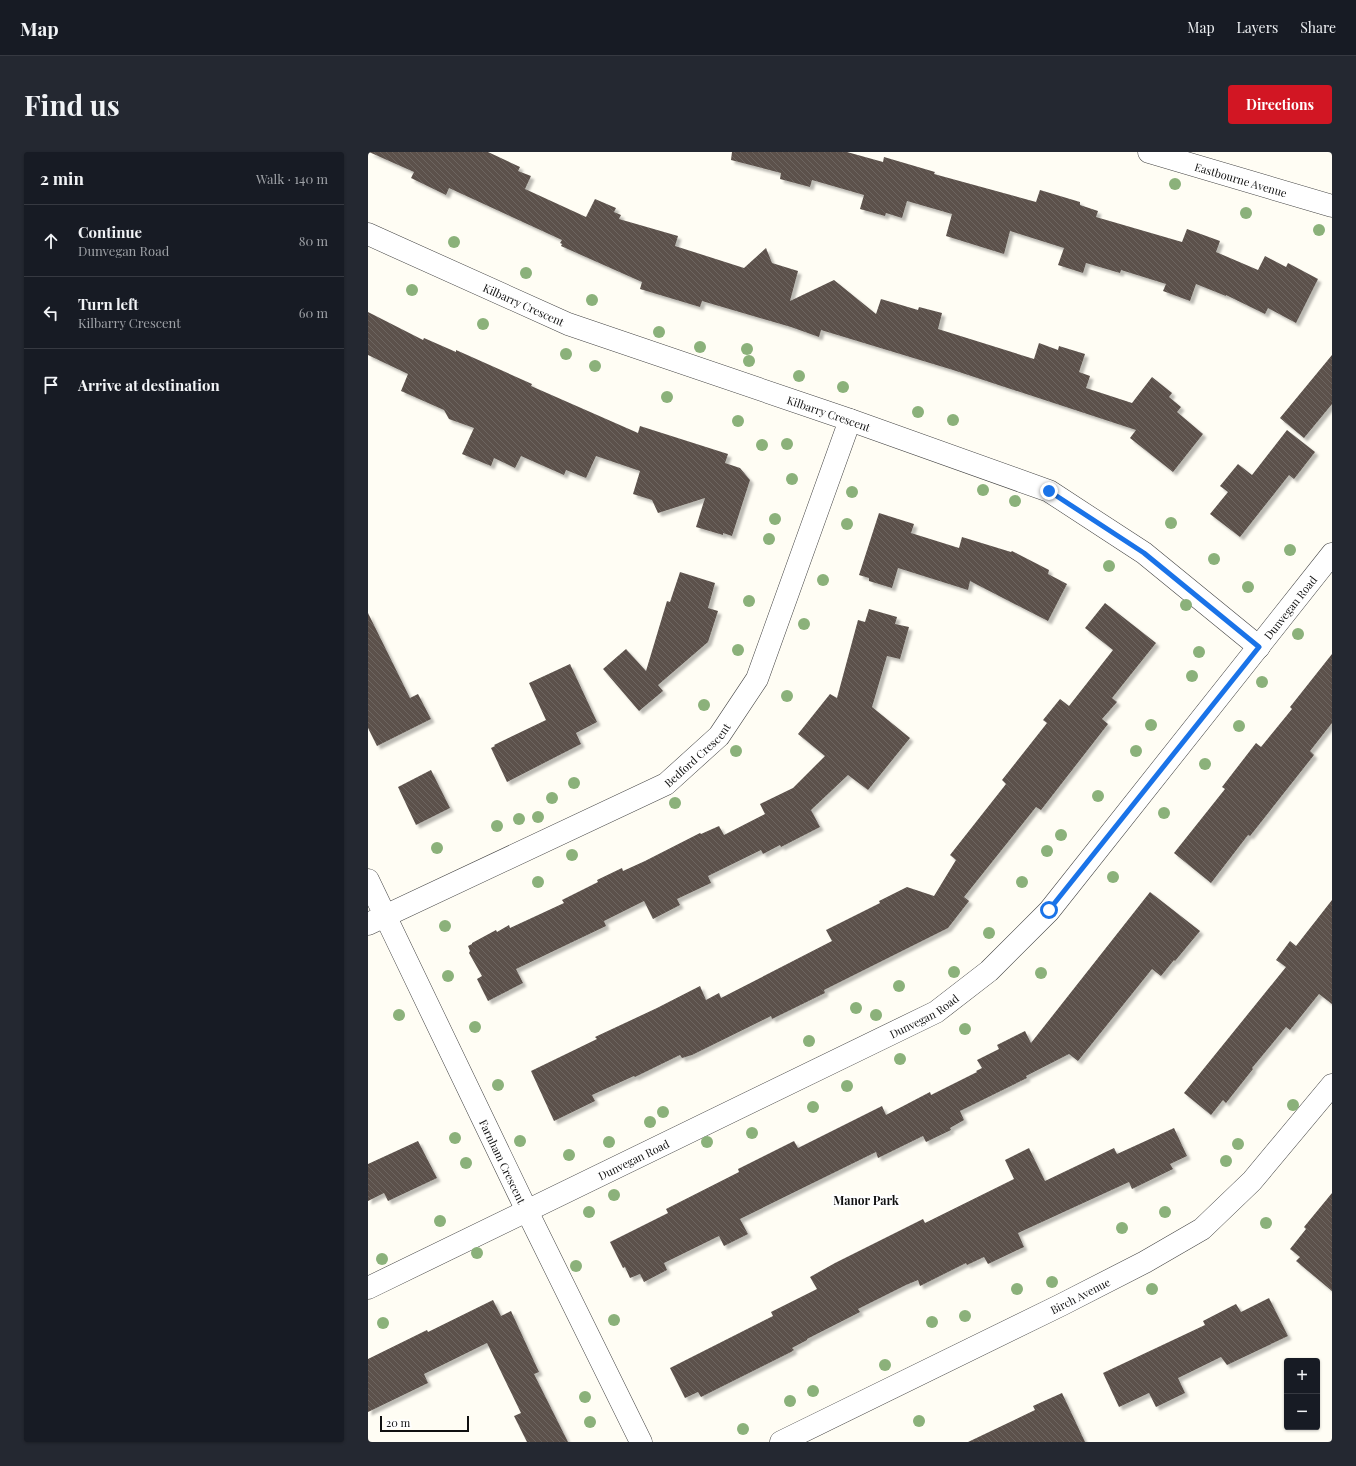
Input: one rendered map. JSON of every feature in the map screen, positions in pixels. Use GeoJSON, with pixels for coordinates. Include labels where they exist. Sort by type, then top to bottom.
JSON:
{"type":"FeatureCollection","features":[{"type":"Feature","properties":{"kind":"street","name":"Eastbourne Avenue"},"geometry":{"type":"LineString","coordinates":[[1149,152],[1332,206]]}},
{"type":"Feature","properties":{"kind":"street","name":"Kilbarry Crescent"},"geometry":{"type":"LineString","coordinates":[[368,234],[568,324],[850,420],[1049,491],[1144,553],[1259,647]]}},
{"type":"Feature","properties":{"kind":"street","name":"Bedford Crescent"},"geometry":{"type":"LineString","coordinates":[[377,920],[666,784],[719,736],[757,679],[850,420]]}},
{"type":"Feature","properties":{"kind":"street","name":"Dunvegan Road"},"geometry":{"type":"LineString","coordinates":[[368,1288],[929,1016],[942,1008],[989,971],[1049,910],[1332,554]]}},
{"type":"Feature","properties":{"kind":"street","name":"Farnham Crescent"},"geometry":{"type":"LineString","coordinates":[[368,880],[377,920],[527,1211],[641,1442]]}},
{"type":"Feature","properties":{"kind":"street","name":"Birch Avenue"},"geometry":{"type":"LineString","coordinates":[[782,1442],[1061,1305],[1145,1262],[1202,1229],[1252,1181],[1332,1085]]}},
{"type":"Feature","properties":{"kind":"building"},"geometry":{"type":"Polygon","coordinates":[[[369,152],[488,152],[520,167],[518,171],[531,176],[525,189],[586,217],[595,199],[616,208],[614,212],[621,215],[619,219],[678,236],[675,246],[744,268],[766,248],[772,263],[798,271],[790,301],[834,280],[876,314],[881,299],[918,310],[919,307],[942,313],[938,329],[1034,359],[1039,343],[1058,350],[1059,346],[1085,354],[1079,372],[1090,376],[1086,388],[1132,403],[1152,377],[1172,393],[1169,397],[1181,407],[1177,412],[1203,434],[1173,472],[1130,438],[1136,430],[953,370],[821,330],[819,337],[791,327],[702,301],[700,307],[640,289],[642,282],[561,246],[562,244],[560,243],[562,240],[449,188],[446,195],[411,178],[414,172],[369,152]]]}},
{"type":"Feature","properties":{"kind":"building"},"geometry":{"type":"Polygon","coordinates":[[[732,152],[847,152],[883,162],[884,157],[935,172],[934,174],[1036,202],[1040,190],[1080,202],[1080,205],[1098,211],[1096,217],[1182,242],[1187,229],[1220,241],[1216,252],[1258,270],[1265,256],[1286,267],[1288,263],[1318,279],[1296,323],[1268,308],[1265,314],[1226,295],[1196,284],[1190,301],[1163,291],[1166,284],[1121,270],[1120,273],[1086,263],[1083,273],[1058,265],[1064,248],[1010,231],[1004,254],[946,236],[952,214],[907,201],[902,218],[886,213],[885,216],[860,209],[864,195],[812,180],[810,187],[780,179],[781,173],[731,160],[732,152]]]}},
{"type":"Feature","properties":{"kind":"building"},"geometry":{"type":"Polygon","coordinates":[[[368,312],[423,340],[424,338],[456,352],[456,350],[532,384],[531,386],[638,433],[640,426],[728,454],[725,463],[740,468],[750,480],[732,536],[723,533],[723,535],[696,527],[705,498],[658,513],[652,500],[633,494],[640,471],[596,456],[586,478],[566,470],[564,475],[521,456],[515,468],[494,458],[491,466],[462,454],[474,428],[449,419],[444,410],[401,391],[408,374],[368,355],[368,312]]]}},
{"type":"Feature","properties":{"kind":"building"},"geometry":{"type":"Polygon","coordinates":[[[1332,355],[1332,404],[1304,438],[1280,418],[1332,355]]]}},
{"type":"Feature","properties":{"kind":"building"},"geometry":{"type":"Polygon","coordinates":[[[1287,430],[1315,452],[1294,479],[1289,475],[1240,537],[1210,514],[1228,492],[1220,486],[1238,464],[1252,475],[1287,430]]]}},
{"type":"Feature","properties":{"kind":"building"},"geometry":{"type":"Polygon","coordinates":[[[879,513],[914,524],[911,533],[959,548],[962,537],[1011,552],[1012,551],[1049,570],[1048,574],[1067,584],[1048,621],[970,581],[968,590],[898,568],[892,588],[869,581],[869,578],[859,575],[879,513]]]}},
{"type":"Feature","properties":{"kind":"building"},"geometry":{"type":"Polygon","coordinates":[[[680,572],[715,583],[708,608],[718,611],[708,642],[658,685],[663,691],[639,711],[603,669],[626,649],[646,671],[667,601],[670,602],[680,572]]]}},
{"type":"Feature","properties":{"kind":"building"},"geometry":{"type":"Polygon","coordinates":[[[1105,603],[1156,643],[1112,698],[1117,702],[1102,719],[1108,724],[1041,810],[1036,807],[964,897],[969,901],[948,928],[824,990],[825,993],[772,1019],[771,1016],[692,1055],[682,1058],[680,1055],[635,1077],[634,1076],[592,1095],[595,1101],[554,1121],[531,1071],[597,1039],[595,1037],[700,986],[706,1000],[719,993],[721,998],[832,941],[826,930],[880,903],[879,901],[907,887],[934,896],[956,860],[950,855],[1006,784],[1002,780],[1047,723],[1043,720],[1060,699],[1069,706],[1113,650],[1085,628],[1105,603]]]}},
{"type":"Feature","properties":{"kind":"building"},"geometry":{"type":"Polygon","coordinates":[[[869,609],[897,617],[895,624],[909,627],[900,659],[887,656],[872,707],[910,738],[868,790],[848,775],[811,810],[820,827],[781,847],[780,845],[763,854],[761,850],[708,876],[711,883],[677,899],[680,905],[653,919],[644,901],[604,921],[606,926],[516,969],[523,983],[488,1001],[477,979],[482,976],[469,953],[470,951],[468,946],[472,943],[496,930],[497,932],[509,925],[510,928],[564,903],[562,900],[598,882],[597,880],[622,868],[623,871],[645,861],[700,833],[701,834],[719,826],[724,835],[765,814],[760,804],[793,788],[825,756],[798,734],[830,694],[837,698],[858,620],[865,622],[869,609]]]}},
{"type":"Feature","properties":{"kind":"building"},"geometry":{"type":"Polygon","coordinates":[[[368,613],[410,698],[418,694],[431,719],[377,746],[368,728],[368,613]]]}},
{"type":"Feature","properties":{"kind":"building"},"geometry":{"type":"Polygon","coordinates":[[[1332,654],[1332,723],[1310,751],[1314,755],[1250,836],[1248,835],[1211,883],[1174,853],[1225,789],[1222,787],[1256,743],[1261,747],[1292,709],[1290,707],[1332,654]]]}},
{"type":"Feature","properties":{"kind":"building"},"geometry":{"type":"Polygon","coordinates":[[[570,664],[597,722],[576,733],[581,744],[507,782],[491,748],[495,746],[494,745],[546,720],[529,683],[570,664]]]}},
{"type":"Feature","properties":{"kind":"building"},"geometry":{"type":"Polygon","coordinates":[[[431,770],[450,808],[416,825],[398,787],[431,770]]]}},
{"type":"Feature","properties":{"kind":"building"},"geometry":{"type":"Polygon","coordinates":[[[1150,892],[1200,931],[1161,976],[1152,969],[1078,1061],[1069,1054],[1026,1076],[1027,1078],[960,1111],[964,1120],[950,1128],[951,1130],[926,1142],[923,1136],[878,1158],[876,1152],[740,1219],[748,1234],[724,1246],[719,1236],[664,1263],[667,1270],[644,1282],[640,1274],[630,1278],[625,1267],[623,1268],[610,1242],[668,1213],[666,1209],[739,1172],[738,1169],[794,1141],[798,1148],[882,1106],[886,1115],[930,1092],[931,1095],[977,1072],[976,1071],[982,1068],[977,1060],[999,1049],[997,1045],[1025,1031],[1031,1043],[1150,892]]]}},
{"type":"Feature","properties":{"kind":"building"},"geometry":{"type":"Polygon","coordinates":[[[1332,900],[1332,1004],[1319,994],[1290,1030],[1286,1027],[1252,1068],[1253,1069],[1226,1103],[1223,1100],[1211,1115],[1184,1093],[1286,967],[1276,960],[1290,941],[1296,946],[1332,900]]]}},
{"type":"Feature","properties":{"kind":"building"},"geometry":{"type":"Polygon","coordinates":[[[1174,1128],[1187,1156],[1170,1164],[1173,1169],[1132,1189],[1129,1182],[1018,1233],[1024,1247],[988,1264],[984,1257],[967,1265],[966,1263],[920,1286],[918,1280],[906,1285],[858,1309],[860,1312],[807,1339],[792,1348],[794,1350],[791,1352],[701,1397],[698,1392],[685,1398],[670,1368],[773,1316],[771,1312],[817,1289],[810,1277],[835,1263],[923,1219],[925,1223],[1014,1179],[1005,1160],[1029,1148],[1045,1181],[1114,1148],[1117,1154],[1174,1128]]]}},
{"type":"Feature","properties":{"kind":"building"},"geometry":{"type":"Polygon","coordinates":[[[418,1141],[437,1178],[388,1201],[384,1193],[368,1201],[368,1164],[418,1141]]]}},
{"type":"Feature","properties":{"kind":"building"},"geometry":{"type":"Polygon","coordinates":[[[1332,1193],[1332,1291],[1296,1261],[1300,1257],[1290,1249],[1306,1229],[1304,1227],[1332,1193]]]}},
{"type":"Feature","properties":{"kind":"building"},"geometry":{"type":"Polygon","coordinates":[[[1269,1298],[1288,1336],[1227,1365],[1221,1357],[1178,1378],[1185,1393],[1156,1407],[1149,1393],[1119,1407],[1103,1373],[1205,1325],[1203,1321],[1236,1304],[1241,1312],[1269,1298]]]}},
{"type":"Feature","properties":{"kind":"building"},"geometry":{"type":"Polygon","coordinates":[[[493,1300],[501,1316],[511,1311],[539,1372],[534,1374],[568,1442],[527,1442],[514,1416],[521,1413],[487,1343],[424,1374],[428,1383],[368,1412],[368,1359],[493,1300]]]}},
{"type":"Feature","properties":{"kind":"building"},"geometry":{"type":"Polygon","coordinates":[[[1062,1393],[1085,1442],[968,1442],[1035,1410],[1033,1406],[1062,1393]]]}},
{"type":"Feature","properties":{"kind":"district","name":"Manor Park"},"geometry":{"type":"Point","coordinates":[866,1200]}},
{"type":"Feature","properties":{"kind":"route"},"geometry":{"type":"LineString","coordinates":[[1049,491],[1144,553],[1259,647],[1049,910]]}}]}
